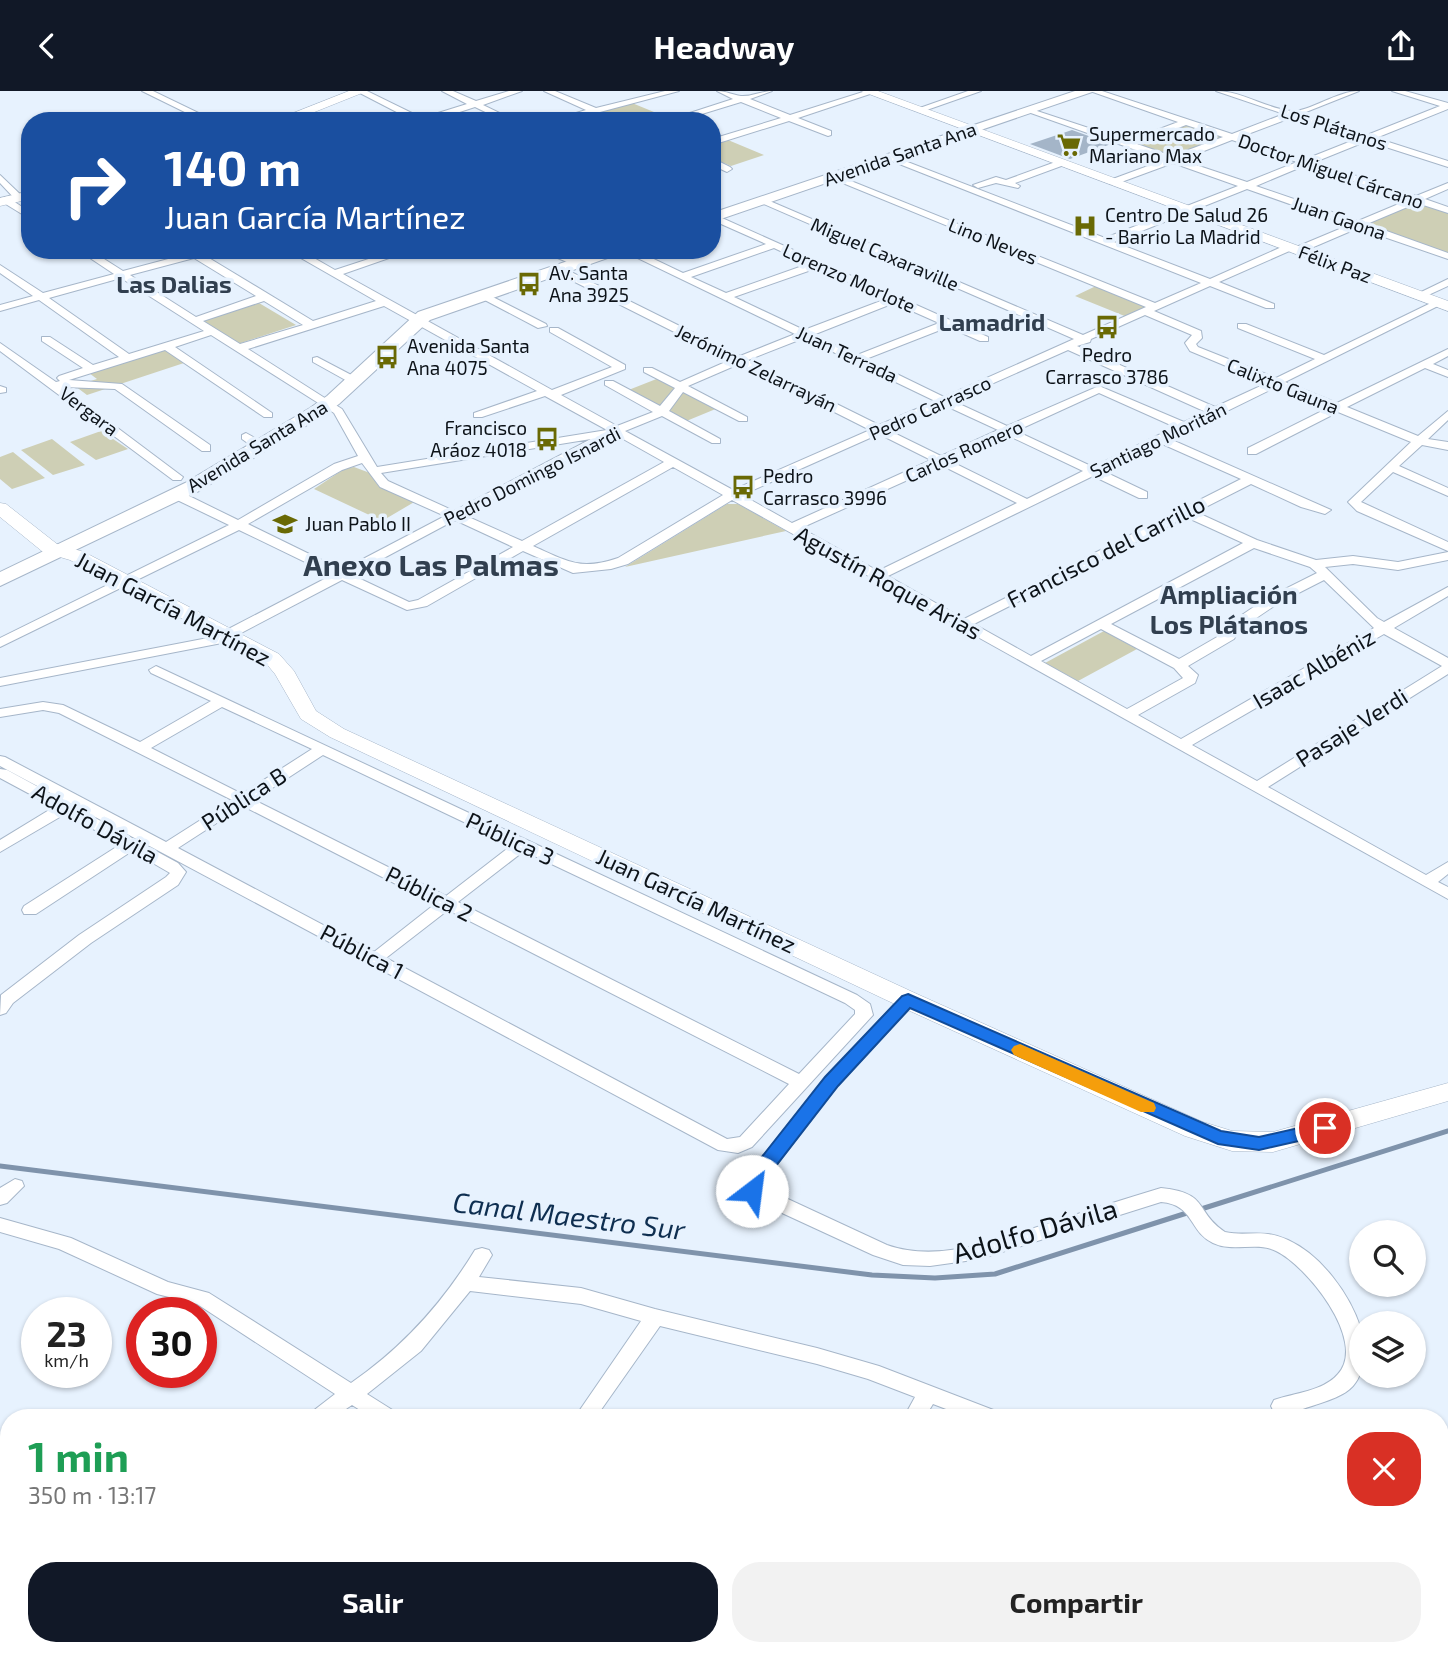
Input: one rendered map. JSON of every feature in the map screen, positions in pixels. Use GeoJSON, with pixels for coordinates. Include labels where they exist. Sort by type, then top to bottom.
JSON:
{"type":"FeatureCollection","features":[{"type":"Feature","properties":{"kind":"main road"},"geometry":{"type":"LineString","coordinates":[[303,112],[360,91]]}},
{"type":"Feature","properties":{"kind":"main road","name":"Félix Paz"},"geometry":{"type":"LineString","coordinates":[[871,91],[1444,304]]}},
{"type":"Feature","properties":{"kind":"main road","name":"Avenida Santa Ana"},"geometry":{"type":"LineString","coordinates":[[721,215],[1088,91]]}},
{"type":"Feature","properties":{"kind":"main road","name":"Avenida Santa Ana"},"geometry":{"type":"LineString","coordinates":[[0,580],[66,548],[253,442],[328,405],[418,320],[590,259]]}},
{"type":"Feature","properties":{"kind":"main road","name":"Juan García Martínez"},"geometry":{"type":"LineString","coordinates":[[0,496],[77,556],[130,579],[288,658],[318,707],[347,727],[548,822],[1197,1118],[1242,1129],[1276,1128],[1448,1079]]}},
{"type":"Feature","properties":{"kind":"main road","name":"Juan García Martínez"},"geometry":{"type":"LineString","coordinates":[[0,508],[45,545],[66,548]]}},
{"type":"Feature","properties":{"kind":"main road","name":"Juan García Martínez"},"geometry":{"type":"LineString","coordinates":[[233,632],[278,664],[302,707],[324,726],[908,1000],[1194,1129],[1232,1141],[1259,1143],[1301,1136],[1448,1092]]}},
{"type":"Feature","properties":{"kind":"street"},"geometry":{"type":"LineString","coordinates":[[146,91],[192,112]]}},
{"type":"Feature","properties":{"kind":"street"},"geometry":{"type":"LineString","coordinates":[[360,91],[403,112]]}},
{"type":"Feature","properties":{"kind":"street"},"geometry":{"type":"LineString","coordinates":[[446,91],[492,112]]}},
{"type":"Feature","properties":{"kind":"street"},"geometry":{"type":"LineString","coordinates":[[450,112],[518,91]]}},
{"type":"Feature","properties":{"kind":"street"},"geometry":{"type":"LineString","coordinates":[[548,91],[593,110]]}},
{"type":"Feature","properties":{"kind":"street"},"geometry":{"type":"LineString","coordinates":[[636,91],[650,97]]}},
{"type":"Feature","properties":{"kind":"street"},"geometry":{"type":"LineString","coordinates":[[584,112],[675,91]]}},
{"type":"Feature","properties":{"kind":"street"},"geometry":{"type":"LineString","coordinates":[[721,91],[828,133]]}},
{"type":"Feature","properties":{"kind":"street"},"geometry":{"type":"LineString","coordinates":[[698,112],[768,91]]}},
{"type":"Feature","properties":{"kind":"street"},"geometry":{"type":"LineString","coordinates":[[721,139],[871,91]]}},
{"type":"Feature","properties":{"kind":"street"},"geometry":{"type":"LineString","coordinates":[[918,110],[977,91]]}},
{"type":"Feature","properties":{"kind":"street","name":"Doctor Miguel Cárcano"},"geometry":{"type":"LineString","coordinates":[[1094,91],[1448,210]]}},
{"type":"Feature","properties":{"kind":"street","name":"Los Plátanos"},"geometry":{"type":"LineString","coordinates":[[1222,91],[1448,164]]}},
{"type":"Feature","properties":{"kind":"street"},"geometry":{"type":"LineString","coordinates":[[1113,182],[1355,91]]}},
{"type":"Feature","properties":{"kind":"street"},"geometry":{"type":"LineString","coordinates":[[1396,91],[1448,106]]}},
{"type":"Feature","properties":{"kind":"street"},"geometry":{"type":"LineString","coordinates":[[1105,242],[1448,106]]}},
{"type":"Feature","properties":{"kind":"street","name":"Juan Gaona"},"geometry":{"type":"LineString","coordinates":[[1031,110],[1448,256]]}},
{"type":"Feature","properties":{"kind":"street"},"geometry":{"type":"LineString","coordinates":[[1128,144],[1186,122]]}},
{"type":"Feature","properties":{"kind":"street"},"geometry":{"type":"LineString","coordinates":[[889,157],[1270,306]]}},
{"type":"Feature","properties":{"kind":"street"},"geometry":{"type":"LineString","coordinates":[[1006,183],[1061,163]]}},
{"type":"Feature","properties":{"kind":"street","name":"Lino Neves"},"geometry":{"type":"LineString","coordinates":[[833,177],[1148,308]]}},
{"type":"Feature","properties":{"kind":"street"},"geometry":{"type":"LineString","coordinates":[[0,178],[14,199]]}},
{"type":"Feature","properties":{"kind":"street"},"geometry":{"type":"LineString","coordinates":[[978,185],[993,180],[1016,188],[1001,194]]}},
{"type":"Feature","properties":{"kind":"street","name":"Pedro Carrasco"},"geometry":{"type":"LineString","coordinates":[[522,547],[573,569],[623,561],[730,496],[1086,340],[1148,308],[1358,225],[1448,186]]}},
{"type":"Feature","properties":{"kind":"street","name":"Miguel Caxaraville"},"geometry":{"type":"LineString","coordinates":[[762,201],[1086,340]]}},
{"type":"Feature","properties":{"kind":"street","name":"Lorenzo Morlote"},"geometry":{"type":"LineString","coordinates":[[721,222],[984,339]]}},
{"type":"Feature","properties":{"kind":"street"},"geometry":{"type":"LineString","coordinates":[[682,277],[774,245]]}},
{"type":"Feature","properties":{"kind":"street"},"geometry":{"type":"LineString","coordinates":[[97,259],[328,405],[341,416],[373,471],[384,484],[522,547],[671,463]]}},
{"type":"Feature","properties":{"kind":"street"},"geometry":{"type":"LineString","coordinates":[[0,308],[171,259]]}},
{"type":"Feature","properties":{"kind":"street"},"geometry":{"type":"LineString","coordinates":[[201,259],[311,325]]}},
{"type":"Feature","properties":{"kind":"street","name":"Agustín Roque Arias"},"geometry":{"type":"LineString","coordinates":[[311,259],[333,274],[789,529],[1448,894]]}},
{"type":"Feature","properties":{"kind":"street"},"geometry":{"type":"LineString","coordinates":[[333,274],[379,259]]}},
{"type":"Feature","properties":{"kind":"street"},"geometry":{"type":"LineString","coordinates":[[570,259],[578,263]]}},
{"type":"Feature","properties":{"kind":"street","name":"Juan Terrada"},"geometry":{"type":"LineString","coordinates":[[645,259],[1143,495]]}},
{"type":"Feature","properties":{"kind":"street"},"geometry":{"type":"LineString","coordinates":[[725,297],[817,264]]}},
{"type":"Feature","properties":{"kind":"street"},"geometry":{"type":"LineString","coordinates":[[0,268],[128,358]]}},
{"type":"Feature","properties":{"kind":"street","name":"Jerónimo Zelarrayán"},"geometry":{"type":"LineString","coordinates":[[559,270],[1028,504]]}},
{"type":"Feature","properties":{"kind":"street"},"geometry":{"type":"LineString","coordinates":[[1420,295],[1448,282]]}},
{"type":"Feature","properties":{"kind":"street"},"geometry":{"type":"LineString","coordinates":[[478,415],[548,394],[621,367],[483,296]]}},
{"type":"Feature","properties":{"kind":"street"},"geometry":{"type":"LineString","coordinates":[[193,320],[264,297]]}},
{"type":"Feature","properties":{"kind":"street"},"geometry":{"type":"LineString","coordinates":[[662,412],[686,381],[894,299]]}},
{"type":"Feature","properties":{"kind":"street"},"geometry":{"type":"LineString","coordinates":[[237,349],[385,302]]}},
{"type":"Feature","properties":{"kind":"street","name":"Santiago Moritán"},"geometry":{"type":"LineString","coordinates":[[876,577],[1324,359],[1444,304]]}},
{"type":"Feature","properties":{"kind":"street","name":"Calixto Gauna"},"geometry":{"type":"LineString","coordinates":[[1148,308],[1197,333],[1197,338],[1190,343],[1194,349],[1418,440],[1448,446]]}},
{"type":"Feature","properties":{"kind":"street"},"geometry":{"type":"LineString","coordinates":[[857,359],[948,323]]}},
{"type":"Feature","properties":{"kind":"street"},"geometry":{"type":"LineString","coordinates":[[1242,326],[1324,359]]}},
{"type":"Feature","properties":{"kind":"street"},"geometry":{"type":"LineString","coordinates":[[53,384],[91,369],[211,333]]}},
{"type":"Feature","properties":{"kind":"street"},"geometry":{"type":"LineString","coordinates":[[46,339],[91,369]]}},
{"type":"Feature","properties":{"kind":"street","name":"Vergara"},"geometry":{"type":"LineString","coordinates":[[0,346],[53,384],[177,486],[238,525],[407,606],[422,603],[522,547]]}},
{"type":"Feature","properties":{"kind":"street"},"geometry":{"type":"LineString","coordinates":[[166,346],[268,415]]}},
{"type":"Feature","properties":{"kind":"street"},"geometry":{"type":"LineString","coordinates":[[1070,347],[1216,412]]}},
{"type":"Feature","properties":{"kind":"street"},"geometry":{"type":"LineString","coordinates":[[1252,451],[1448,352]]}},
{"type":"Feature","properties":{"kind":"street"},"geometry":{"type":"LineString","coordinates":[[317,360],[353,380]]}},
{"type":"Feature","properties":{"kind":"street"},"geometry":{"type":"LineString","coordinates":[[1424,364],[1448,374]]}},
{"type":"Feature","properties":{"kind":"street"},"geometry":{"type":"LineString","coordinates":[[648,370],[743,419]]}},
{"type":"Feature","properties":{"kind":"street"},"geometry":{"type":"LineString","coordinates":[[609,383],[716,441]]}},
{"type":"Feature","properties":{"kind":"street"},"geometry":{"type":"LineString","coordinates":[[53,384],[118,386],[206,448]]}},
{"type":"Feature","properties":{"kind":"street","name":"Carlos Romero"},"geometry":{"type":"LineString","coordinates":[[789,529],[1100,389],[1185,427]]}},
{"type":"Feature","properties":{"kind":"street","name":"Pedro Domingo Isnardi"},"geometry":{"type":"LineString","coordinates":[[0,682],[217,640],[615,431],[662,412]]}},
{"type":"Feature","properties":{"kind":"street"},"geometry":{"type":"LineString","coordinates":[[1448,414],[1354,502],[1361,508],[1448,547]]}},
{"type":"Feature","properties":{"kind":"street"},"geometry":{"type":"LineString","coordinates":[[373,471],[615,431]]}},
{"type":"Feature","properties":{"kind":"street"},"geometry":{"type":"LineString","coordinates":[[1161,439],[1305,504],[1325,510]]}},
{"type":"Feature","properties":{"kind":"street"},"geometry":{"type":"LineString","coordinates":[[0,643],[238,525],[338,467],[365,458]]}},
{"type":"Feature","properties":{"kind":"street"},"geometry":{"type":"LineString","coordinates":[[1391,467],[1448,492]]}},
{"type":"Feature","properties":{"kind":"street","name":"Francisco del Carrillo"},"geometry":{"type":"LineString","coordinates":[[962,625],[1251,479]]}},
{"type":"Feature","properties":{"kind":"street"},"geometry":{"type":"LineString","coordinates":[[1186,512],[1320,569],[1383,629],[1448,666]]}},
{"type":"Feature","properties":{"kind":"street"},"geometry":{"type":"LineString","coordinates":[[1029,662],[1254,543]]}},
{"type":"Feature","properties":{"kind":"street"},"geometry":{"type":"LineString","coordinates":[[1179,665],[1229,636],[1235,626],[1317,575],[1320,569],[1353,561],[1398,566],[1448,556]]}},
{"type":"Feature","properties":{"kind":"street","name":"Isaac Albéniz"},"geometry":{"type":"LineString","coordinates":[[1180,746],[1448,591]]}},
{"type":"Feature","properties":{"kind":"street"},"geometry":{"type":"LineString","coordinates":[[1101,624],[1179,665],[1191,675],[1190,680],[1126,716]]}},
{"type":"Feature","properties":{"kind":"street","name":"Pasaje Verdi"},"geometry":{"type":"LineString","coordinates":[[1257,788],[1448,666]]}},
{"type":"Feature","properties":{"kind":"street","name":"Pública 3"},"geometry":{"type":"LineString","coordinates":[[156,670],[851,999],[864,1008],[861,1020],[802,1083]]}},
{"type":"Feature","properties":{"kind":"street"},"geometry":{"type":"LineString","coordinates":[[141,748],[221,701]]}},
{"type":"Feature","properties":{"kind":"street"},"geometry":{"type":"LineString","coordinates":[[0,713],[55,706]]}},
{"type":"Feature","properties":{"kind":"street","name":"Pública 2"},"geometry":{"type":"LineString","coordinates":[[55,706],[244,799],[802,1083]]}},
{"type":"Feature","properties":{"kind":"street","name":"Pública B"},"geometry":{"type":"LineString","coordinates":[[168,848],[321,750]]}},
{"type":"Feature","properties":{"kind":"street","name":"Pública 1"},"geometry":{"type":"LineString","coordinates":[[0,760],[723,1145],[738,1146],[746,1142],[802,1083]]}},
{"type":"Feature","properties":{"kind":"street","name":"Adolfo Dávila"},"geometry":{"type":"LineString","coordinates":[[0,772],[177,870],[172,881],[85,939],[1,1005]]}},
{"type":"Feature","properties":{"kind":"street"},"geometry":{"type":"LineString","coordinates":[[0,847],[65,807]]}},
{"type":"Feature","properties":{"kind":"street"},"geometry":{"type":"LineString","coordinates":[[30,910],[132,844]]}},
{"type":"Feature","properties":{"kind":"street"},"geometry":{"type":"LineString","coordinates":[[375,959],[523,844]]}},
{"type":"Feature","properties":{"kind":"street"},"geometry":{"type":"LineString","coordinates":[[1427,882],[1448,867]]}},
{"type":"Feature","properties":{"kind":"street","name":"Adolfo Dávila"},"geometry":{"type":"LineString","coordinates":[[908,1000],[832,1081],[753,1182],[752,1191],[880,1250],[903,1258],[930,1259],[980,1252],[1161,1195],[1175,1195],[1197,1212],[1213,1234],[1221,1238],[1263,1239],[1295,1251],[1321,1275],[1343,1311],[1356,1347],[1356,1363],[1348,1379],[1335,1388],[1282,1406]]}},
{"type":"Feature","properties":{"kind":"street"},"geometry":{"type":"LineString","coordinates":[[0,1225],[64,1243],[164,1289],[202,1298],[374,1409]]}},
{"type":"Feature","properties":{"kind":"street"},"geometry":{"type":"LineString","coordinates":[[330,1409],[401,1356],[449,1305],[482,1255]]}},
{"type":"Feature","properties":{"kind":"street"},"geometry":{"type":"LineString","coordinates":[[466,1283],[559,1291],[817,1356],[968,1409]]}},
{"type":"Feature","properties":{"kind":"street"},"geometry":{"type":"LineString","coordinates":[[591,1409],[655,1317]]}},
{"type":"Feature","properties":{"kind":"street"},"geometry":{"type":"LineString","coordinates":[[919,1409],[928,1394]]}},
{"type":"Feature","properties":{"kind":"green space"},"geometry":{"type":"Polygon","coordinates":[[[632,103],[654,112],[598,112],[632,103]]]}},
{"type":"Feature","properties":{"kind":"green space"},"geometry":{"type":"Polygon","coordinates":[[[1185,124],[1223,137],[1172,157],[1134,143],[1185,124]]]}},
{"type":"Feature","properties":{"kind":"green space"},"geometry":{"type":"Polygon","coordinates":[[[728,140],[764,155],[731,166],[721,162],[721,142],[728,140]]]}},
{"type":"Feature","properties":{"kind":"green space"},"geometry":{"type":"Polygon","coordinates":[[[1418,202],[1448,212],[1448,254],[1365,225],[1418,202]]]}},
{"type":"Feature","properties":{"kind":"green space"},"geometry":{"type":"Polygon","coordinates":[[[1096,286],[1148,307],[1127,317],[1075,296],[1096,286]]]}},
{"type":"Feature","properties":{"kind":"green space"},"geometry":{"type":"Polygon","coordinates":[[[259,303],[296,325],[238,344],[202,321],[259,303]]]}},
{"type":"Feature","properties":{"kind":"green space"},"geometry":{"type":"Polygon","coordinates":[[[166,348],[187,362],[87,395],[75,386],[97,379],[89,373],[166,348]]]}},
{"type":"Feature","properties":{"kind":"green space"},"geometry":{"type":"Polygon","coordinates":[[[659,378],[676,387],[660,409],[626,391],[659,378]]]}},
{"type":"Feature","properties":{"kind":"green space"},"geometry":{"type":"Polygon","coordinates":[[[684,391],[718,408],[684,422],[667,412],[684,391]]]}},
{"type":"Feature","properties":{"kind":"green space"},"geometry":{"type":"Polygon","coordinates":[[[101,431],[128,449],[96,460],[70,442],[101,431]]]}},
{"type":"Feature","properties":{"kind":"green space"},"geometry":{"type":"Polygon","coordinates":[[[52,439],[85,465],[53,475],[21,450],[52,439]]]}},
{"type":"Feature","properties":{"kind":"green space"},"geometry":{"type":"Polygon","coordinates":[[[13,452],[45,478],[12,489],[0,479],[0,457],[13,452]]]}},
{"type":"Feature","properties":{"kind":"green space"},"geometry":{"type":"Polygon","coordinates":[[[354,467],[370,473],[377,484],[416,501],[382,521],[314,489],[344,469],[354,467]]]}},
{"type":"Feature","properties":{"kind":"green space"},"geometry":{"type":"Polygon","coordinates":[[[727,504],[738,504],[786,531],[625,567],[727,504]]]}},
{"type":"Feature","properties":{"kind":"green space"},"geometry":{"type":"Polygon","coordinates":[[[1104,631],[1137,649],[1078,681],[1045,663],[1104,631]]]}},
{"type":"Feature","properties":{"kind":"building","name":"Supermercado Mariano Max"},"geometry":{"type":"Polygon","coordinates":[[[1072,130],[1111,144],[1070,159],[1030,144],[1072,130]]]}},
{"type":"Feature","properties":{"kind":"waterway","name":"Canal Maestro Sur"},"geometry":{"type":"LineString","coordinates":[[1198,1210],[1448,1131]]}},
{"type":"Feature","properties":{"kind":"waterway","name":"Canal Maestro Sur"},"geometry":{"type":"LineString","coordinates":[[0,1166],[872,1275],[935,1278],[995,1274],[1190,1212]]}},
{"type":"Feature","properties":{"kind":"slow traffic"},"geometry":{"type":"LineString","coordinates":[[1020,1050],[1147,1108]]}},
{"type":"Feature","properties":{"kind":"place","name":"Supermercado Mariano Max"},"geometry":{"type":"Point","coordinates":[1069,145]}},
{"type":"Feature","properties":{"kind":"place","name":"Centro De Salud 26 - Barrio La Madrid"},"geometry":{"type":"Point","coordinates":[1085,226]}},
{"type":"Feature","properties":{"kind":"place","name":"Av. Santa Ana 3925"},"geometry":{"type":"Point","coordinates":[529,284]}},
{"type":"Feature","properties":{"kind":"place","name":"Pedro Carrasco 3786"},"geometry":{"type":"Point","coordinates":[1107,327]}},
{"type":"Feature","properties":{"kind":"place","name":"Avenida Santa Ana 4075"},"geometry":{"type":"Point","coordinates":[387,357]}},
{"type":"Feature","properties":{"kind":"place","name":"Francisco Aráoz 4018"},"geometry":{"type":"Point","coordinates":[547,439]}},
{"type":"Feature","properties":{"kind":"place","name":"Pedro Carrasco 3996"},"geometry":{"type":"Point","coordinates":[743,487]}},
{"type":"Feature","properties":{"kind":"place","name":"Juan Pablo II"},"geometry":{"type":"Point","coordinates":[285,524]}},
{"type":"Feature","properties":{"kind":"district","name":"Las Dalias"},"geometry":{"type":"Point","coordinates":[174,285]}},
{"type":"Feature","properties":{"kind":"district","name":"Lamadrid"},"geometry":{"type":"Point","coordinates":[992,323]}},
{"type":"Feature","properties":{"kind":"district","name":"Anexo Las Palmas"},"geometry":{"type":"Point","coordinates":[431,566]}},
{"type":"Feature","properties":{"kind":"district","name":"Ampliación Los Plátanos"},"geometry":{"type":"Point","coordinates":[1229,610]}},
{"type":"Feature","properties":{"kind":"route"},"geometry":{"type":"LineString","coordinates":[[752,1191],[753,1182],[832,1081],[908,1000],[1194,1129],[1218,1137],[1245,1143],[1273,1142],[1325,1128]]}}]}
